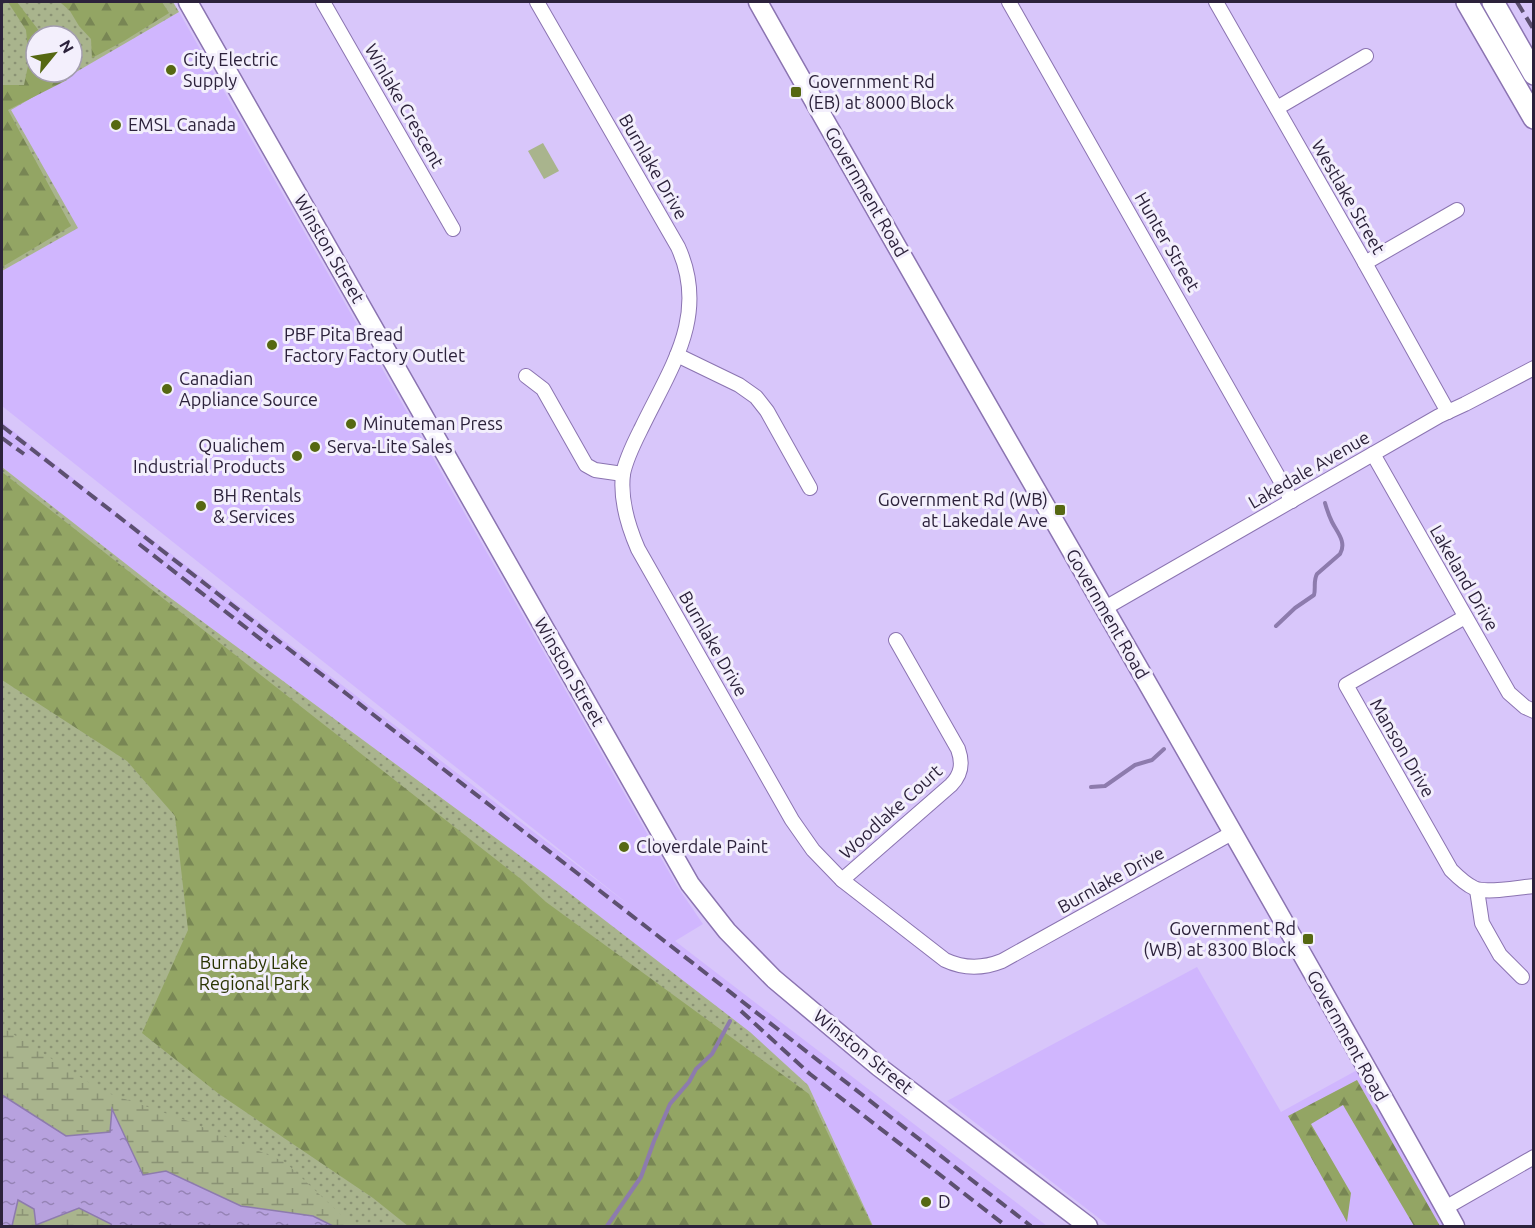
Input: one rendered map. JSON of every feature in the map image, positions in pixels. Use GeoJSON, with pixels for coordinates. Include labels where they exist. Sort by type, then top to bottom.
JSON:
{"type":"FeatureCollection","features":[{"type":"Feature","properties":{"kind":"main road"},"geometry":{"type":"LineString","coordinates":[[1467,2],[1533,117]]}},
{"type":"Feature","properties":{"kind":"main road"},"geometry":{"type":"LineString","coordinates":[[1493,2],[1532,70]]}},
{"type":"Feature","properties":{"kind":"street","name":"Winston Street"},"geometry":{"type":"LineString","coordinates":[[188,2],[690,884],[727,931],[774,979],[879,1067],[1088,1227]]}},
{"type":"Feature","properties":{"kind":"street","name":"Winlake Crescent"},"geometry":{"type":"LineString","coordinates":[[323,2],[453,229]]}},
{"type":"Feature","properties":{"kind":"street","name":"Burnlake Drive"},"geometry":{"type":"LineString","coordinates":[[537,2],[678,247],[689,279],[691,303],[686,333],[633,446],[623,474],[626,516],[638,549],[792,820],[813,850],[842,880],[945,960],[966,967],[985,967],[1002,961],[1232,833]]}},
{"type":"Feature","properties":{"kind":"street","name":"Government Road"},"geometry":{"type":"LineString","coordinates":[[758,2],[982,397],[1105,608],[1455,1227]]}},
{"type":"Feature","properties":{"kind":"street","name":"Hunter Street"},"geometry":{"type":"LineString","coordinates":[[1009,2],[1292,501]]}},
{"type":"Feature","properties":{"kind":"street","name":"Westlake Street"},"geometry":{"type":"LineString","coordinates":[[1216,2],[1448,412]]}},
{"type":"Feature","properties":{"kind":"street"},"geometry":{"type":"LineString","coordinates":[[1490,42],[1532,70]]}},
{"type":"Feature","properties":{"kind":"street"},"geometry":{"type":"LineString","coordinates":[[1277,108],[1366,56]]}},
{"type":"Feature","properties":{"kind":"street"},"geometry":{"type":"LineString","coordinates":[[1365,263],[1457,210]]}},
{"type":"Feature","properties":{"kind":"street"},"geometry":{"type":"LineString","coordinates":[[677,355],[739,385],[756,397],[767,411],[810,488]]}},
{"type":"Feature","properties":{"kind":"street","name":"Lakedale Avenue"},"geometry":{"type":"LineString","coordinates":[[1105,608],[1372,454],[1533,368]]}},
{"type":"Feature","properties":{"kind":"street"},"geometry":{"type":"LineString","coordinates":[[526,376],[543,390],[586,465],[595,471],[623,474]]}},
{"type":"Feature","properties":{"kind":"street","name":"Lakeland Drive"},"geometry":{"type":"LineString","coordinates":[[1372,454],[1509,693],[1533,711]]}},
{"type":"Feature","properties":{"kind":"street","name":"Manson Drive"},"geometry":{"type":"LineString","coordinates":[[1465,617],[1346,685],[1451,870],[1477,890]]}},
{"type":"Feature","properties":{"kind":"street","name":"Woodlake Court"},"geometry":{"type":"LineString","coordinates":[[842,880],[955,781],[961,768],[958,749],[896,640]]}},
{"type":"Feature","properties":{"kind":"street"},"geometry":{"type":"LineString","coordinates":[[1522,977],[1500,955],[1482,923],[1477,890],[1533,886]]}},
{"type":"Feature","properties":{"kind":"street"},"geometry":{"type":"LineString","coordinates":[[1445,1208],[1533,1157]]}},
{"type":"Feature","properties":{"kind":"shaded area"},"geometry":{"type":"Polygon","coordinates":[[[179,12],[677,886],[703,924],[675,941],[1047,1226],[873,1226],[808,1085],[749,1032],[546,875],[153,585],[2,467],[2,422],[633,908],[2,406],[2,271],[77,228],[10,110],[55,84],[84,84],[84,67],[179,12]]]}},
{"type":"Feature","properties":{"kind":"shaded area"},"geometry":{"type":"Polygon","coordinates":[[[1197,967],[1281,1112],[1359,1069],[1448,1226],[1109,1226],[947,1101],[1197,967]]]}},
{"type":"Feature","properties":{"kind":"green space"},"geometry":{"type":"Polygon","coordinates":[[[2,2],[173,2],[179,12],[84,67],[84,24],[24,24],[24,84],[56,84],[11,110],[78,228],[2,271],[2,2]]]}},
{"type":"Feature","properties":{"kind":"green space"},"geometry":{"type":"Polygon","coordinates":[[[8,2],[17,2],[34,24],[24,24],[24,27],[8,2]]]}},
{"type":"Feature","properties":{"kind":"green space"},"geometry":{"type":"Polygon","coordinates":[[[60,2],[162,2],[169,13],[92,58],[91,39],[84,31],[84,24],[78,24],[70,11],[60,2]]]}},
{"type":"Feature","properties":{"kind":"green space"},"geometry":{"type":"Polygon","coordinates":[[[59,84],[8,110],[71,226],[2,267],[2,85],[59,84]]]}},
{"type":"Feature","properties":{"kind":"green space"},"geometry":{"type":"Polygon","coordinates":[[[543,143],[559,171],[544,179],[528,151],[543,143]]]}},
{"type":"Feature","properties":{"kind":"green space","name":"Burnaby Lake Regional Park"},"geometry":{"type":"Polygon","coordinates":[[[2,467],[153,585],[546,875],[750,1032],[808,1085],[873,1226],[2,1226],[2,467]]]}},
{"type":"Feature","properties":{"kind":"green space","name":"Burnaby Lake Regional Park"},"geometry":{"type":"Polygon","coordinates":[[[2,472],[522,880],[546,902],[809,1094],[872,1226],[408,1226],[373,1198],[219,1094],[142,1033],[188,930],[175,816],[127,761],[2,680],[2,472]]]}},
{"type":"Feature","properties":{"kind":"green space"},"geometry":{"type":"Polygon","coordinates":[[[2,1027],[102,1091],[188,1121],[285,1162],[353,1226],[212,1226],[2,1124],[2,1027]]]}},
{"type":"Feature","properties":{"kind":"green space"},"geometry":{"type":"Polygon","coordinates":[[[1357,1080],[1440,1226],[1414,1226],[1343,1105],[1311,1124],[1351,1193],[1347,1222],[1288,1116],[1357,1080]]]}},
{"type":"Feature","properties":{"kind":"green space"},"geometry":{"type":"Polygon","coordinates":[[[2,1157],[119,1226],[2,1226],[2,1157]]]}},
{"type":"Feature","properties":{"kind":"water"},"geometry":{"type":"Polygon","coordinates":[[[2,1095],[66,1136],[110,1132],[112,1109],[143,1175],[166,1171],[241,1206],[313,1216],[333,1226],[112,1226],[79,1208],[36,1225],[34,1209],[18,1200],[12,1226],[2,1226],[2,1095]]]}},
{"type":"Feature","properties":{"kind":"waterway"},"geometry":{"type":"LineString","coordinates":[[1276,626],[1295,608],[1314,595],[1317,574],[1342,550],[1340,537],[1325,503]]}},
{"type":"Feature","properties":{"kind":"waterway"},"geometry":{"type":"LineString","coordinates":[[1091,787],[1105,786],[1135,765],[1152,760],[1164,749]]}},
{"type":"Feature","properties":{"kind":"waterway"},"geometry":{"type":"LineString","coordinates":[[607,1226],[641,1177],[670,1104],[689,1082],[696,1069],[712,1054],[730,1021]]}},
{"type":"Feature","properties":{"kind":"railway"},"geometry":{"type":"LineString","coordinates":[[1517,2],[1534,30]]}},
{"type":"Feature","properties":{"kind":"railway"},"geometry":{"type":"LineString","coordinates":[[2,426],[1031,1226]]}},
{"type":"Feature","properties":{"kind":"railway"},"geometry":{"type":"LineString","coordinates":[[2,438],[24,454]]}},
{"type":"Feature","properties":{"kind":"railway"},"geometry":{"type":"LineString","coordinates":[[139,544],[272,648]]}},
{"type":"Feature","properties":{"kind":"railway"},"geometry":{"type":"LineString","coordinates":[[741,1011],[810,1074],[1006,1226]]}},
{"type":"Feature","properties":{"kind":"place","name":"City Electric Supply"},"geometry":{"type":"Point","coordinates":[171,70]}},
{"type":"Feature","properties":{"kind":"place","name":"Government Rd (EB) at 8000 Block"},"geometry":{"type":"Point","coordinates":[796,92]}},
{"type":"Feature","properties":{"kind":"place","name":"EMSL Canada"},"geometry":{"type":"Point","coordinates":[116,125]}},
{"type":"Feature","properties":{"kind":"place","name":"PBF Pita Bread Factory Factory Outlet"},"geometry":{"type":"Point","coordinates":[272,345]}},
{"type":"Feature","properties":{"kind":"place","name":"Canadian Appliance Source"},"geometry":{"type":"Point","coordinates":[167,389]}},
{"type":"Feature","properties":{"kind":"place","name":"Minuteman Press"},"geometry":{"type":"Point","coordinates":[351,424]}},
{"type":"Feature","properties":{"kind":"place","name":"Serva-Lite Sales"},"geometry":{"type":"Point","coordinates":[315,447]}},
{"type":"Feature","properties":{"kind":"place","name":"Qualichem Industrial Products"},"geometry":{"type":"Point","coordinates":[297,456]}},
{"type":"Feature","properties":{"kind":"place","name":"BH Rentals & Services"},"geometry":{"type":"Point","coordinates":[201,506]}},
{"type":"Feature","properties":{"kind":"place","name":"Government Rd (WB) at Lakedale Ave"},"geometry":{"type":"Point","coordinates":[1060,510]}},
{"type":"Feature","properties":{"kind":"place","name":"Cloverdale Paint"},"geometry":{"type":"Point","coordinates":[624,847]}},
{"type":"Feature","properties":{"kind":"place","name":"Government Rd (WB) at 8300 Block"},"geometry":{"type":"Point","coordinates":[1308,939]}},
{"type":"Feature","properties":{"kind":"place","name":"D"},"geometry":{"type":"Point","coordinates":[926,1202]}}]}
